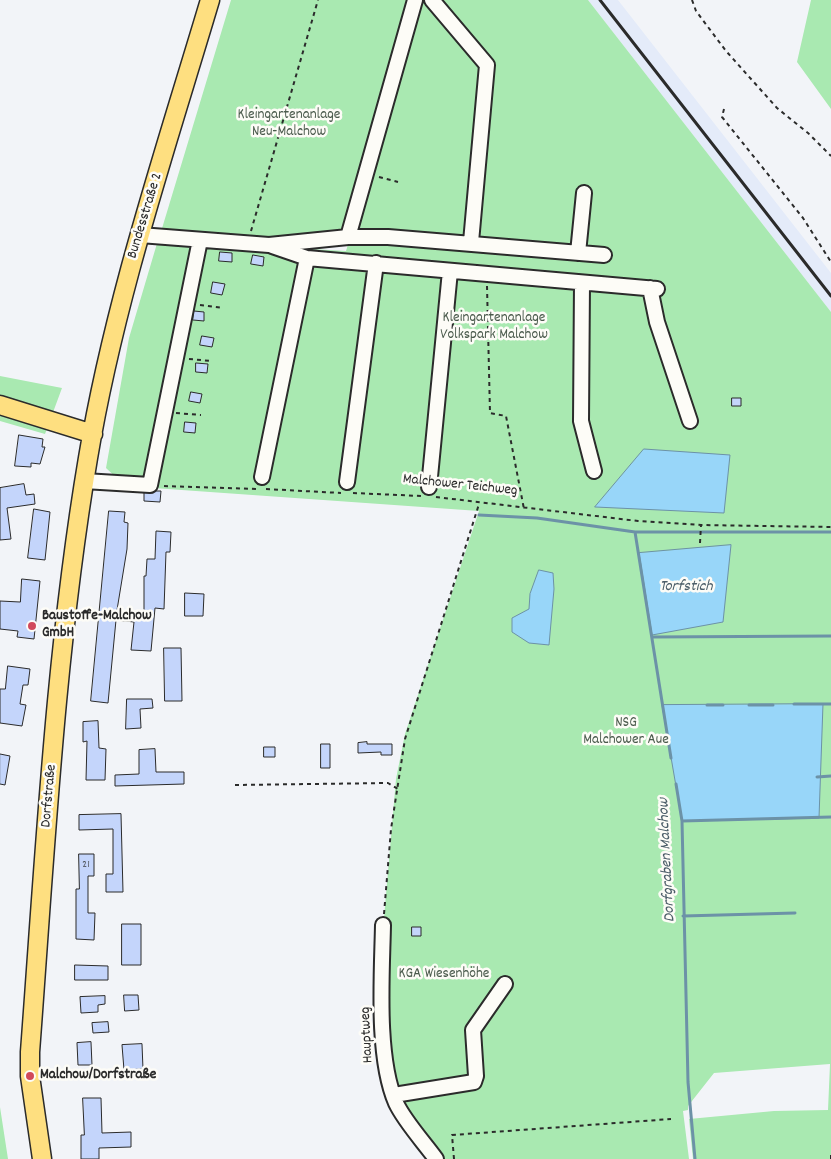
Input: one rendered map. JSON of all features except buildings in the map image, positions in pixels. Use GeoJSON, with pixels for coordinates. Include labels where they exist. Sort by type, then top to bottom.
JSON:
{"type":"FeatureCollection","features":[{"type":"Feature","properties":{"kind":"main road","name":"Bundesstraße 2"},"geometry":{"type":"LineString","coordinates":[[93,434],[112,340],[140,235],[210,0]]}},
{"type":"Feature","properties":{"kind":"main road"},"geometry":{"type":"LineString","coordinates":[[0,405],[93,434]]}},
{"type":"Feature","properties":{"kind":"main road","name":"Dorfstraße"},"geometry":{"type":"LineString","coordinates":[[42,1159],[30,1076],[30,1052],[69,576],[93,434]]}},
{"type":"Feature","properties":{"kind":"lane"},"geometry":{"type":"LineString","coordinates":[[348,236],[415,0]]}},
{"type":"Feature","properties":{"kind":"lane"},"geometry":{"type":"LineString","coordinates":[[432,0],[487,65],[471,242]]}},
{"type":"Feature","properties":{"kind":"lane"},"geometry":{"type":"LineString","coordinates":[[578,253],[584,193]]}},
{"type":"Feature","properties":{"kind":"lane"},"geometry":{"type":"LineString","coordinates":[[140,235],[269,245],[348,236],[471,242],[604,254]]}},
{"type":"Feature","properties":{"kind":"lane"},"geometry":{"type":"LineString","coordinates":[[84,481],[150,485],[200,240]]}},
{"type":"Feature","properties":{"kind":"lane"},"geometry":{"type":"LineString","coordinates":[[269,245],[307,258],[654,288],[657,322],[690,421]]}},
{"type":"Feature","properties":{"kind":"lane"},"geometry":{"type":"LineString","coordinates":[[262,477],[307,258]]}},
{"type":"Feature","properties":{"kind":"lane"},"geometry":{"type":"LineString","coordinates":[[347,482],[376,263]]}},
{"type":"Feature","properties":{"kind":"lane"},"geometry":{"type":"LineString","coordinates":[[429,487],[450,271]]}},
{"type":"Feature","properties":{"kind":"lane"},"geometry":{"type":"LineString","coordinates":[[582,283],[581,420],[594,471]]}},
{"type":"Feature","properties":{"kind":"lane","name":"Hauptweg"},"geometry":{"type":"LineString","coordinates":[[383,925],[382,978],[385,1066],[397,1103],[436,1159]]}},
{"type":"Feature","properties":{"kind":"lane"},"geometry":{"type":"LineString","coordinates":[[394,1095],[474,1082],[476,1076],[473,1030],[505,984]]}},
{"type":"Feature","properties":{"kind":"path"},"geometry":{"type":"LineString","coordinates":[[250,244],[251,229],[318,0]]}},
{"type":"Feature","properties":{"kind":"path"},"geometry":{"type":"LineString","coordinates":[[692,0],[696,11],[726,51],[777,108],[808,133],[831,156]]}},
{"type":"Feature","properties":{"kind":"path"},"geometry":{"type":"LineString","coordinates":[[724,110],[722,117],[803,218],[831,262]]}},
{"type":"Feature","properties":{"kind":"path"},"geometry":{"type":"LineString","coordinates":[[365,173],[398,182]]}},
{"type":"Feature","properties":{"kind":"path"},"geometry":{"type":"LineString","coordinates":[[487,274],[490,413],[506,416],[524,509]]}},
{"type":"Feature","properties":{"kind":"path"},"geometry":{"type":"LineString","coordinates":[[188,303],[223,308]]}},
{"type":"Feature","properties":{"kind":"path"},"geometry":{"type":"LineString","coordinates":[[176,357],[212,361]]}},
{"type":"Feature","properties":{"kind":"path"},"geometry":{"type":"LineString","coordinates":[[164,412],[201,415]]}},
{"type":"Feature","properties":{"kind":"path","name":"Malchower Teichweg"},"geometry":{"type":"LineString","coordinates":[[150,485],[428,496],[474,500],[479,504],[524,509],[700,526],[831,526]]}},
{"type":"Feature","properties":{"kind":"path"},"geometry":{"type":"LineString","coordinates":[[383,925],[391,829],[405,739],[479,504]]}},
{"type":"Feature","properties":{"kind":"path"},"geometry":{"type":"LineString","coordinates":[[700,526],[700,542]]}},
{"type":"Feature","properties":{"kind":"path"},"geometry":{"type":"LineString","coordinates":[[235,785],[388,783],[399,787]]}},
{"type":"Feature","properties":{"kind":"path"},"geometry":{"type":"LineString","coordinates":[[454,1159],[452,1135],[671,1119]]}},
{"type":"Feature","properties":{"kind":"path"},"geometry":{"type":"LineString","coordinates":[[831,1154],[831,1159]]}},
{"type":"Feature","properties":{"kind":"shaded area"},"geometry":{"type":"Polygon","coordinates":[[[588,0],[618,0],[831,273],[831,312],[588,0]]]}},
{"type":"Feature","properties":{"kind":"green space"},"geometry":{"type":"Polygon","coordinates":[[[231,0],[588,0],[831,312],[831,1159],[693,1159],[689,1119],[774,1111],[828,1110],[830,1064],[714,1073],[688,1106],[688,1110],[683,1111],[689,1159],[442,1159],[400,1100],[388,1051],[384,918],[396,779],[405,734],[479,511],[125,486],[106,468],[129,338],[158,240],[346,251],[352,232],[272,241],[160,235],[231,0]]]}},
{"type":"Feature","properties":{"kind":"green space"},"geometry":{"type":"Polygon","coordinates":[[[811,0],[831,0],[831,109],[797,62],[811,0]]]}},
{"type":"Feature","properties":{"kind":"green space"},"geometry":{"type":"Polygon","coordinates":[[[0,376],[62,388],[45,434],[0,421],[0,376]]]}},
{"type":"Feature","properties":{"kind":"green space"},"geometry":{"type":"Polygon","coordinates":[[[0,1107],[8,1159],[0,1159],[0,1107]]]}},
{"type":"Feature","properties":{"kind":"water"},"geometry":{"type":"Polygon","coordinates":[[[644,449],[730,455],[724,513],[595,507],[644,449]]]}},
{"type":"Feature","properties":{"kind":"water","name":"Torfstich"},"geometry":{"type":"Polygon","coordinates":[[[731,545],[723,622],[652,635],[639,553],[731,545]]]}},
{"type":"Feature","properties":{"kind":"water"},"geometry":{"type":"Polygon","coordinates":[[[539,570],[553,573],[554,589],[549,645],[529,643],[512,632],[512,618],[529,609],[530,594],[539,570]]]}},
{"type":"Feature","properties":{"kind":"water"},"geometry":{"type":"Polygon","coordinates":[[[823,704],[819,818],[682,821],[662,705],[823,704]]]}},
{"type":"Feature","properties":{"kind":"waterway"},"geometry":{"type":"LineString","coordinates":[[479,515],[537,518],[635,532],[831,532]]}},
{"type":"Feature","properties":{"kind":"waterway","name":"Dorfgraben Malchow"},"geometry":{"type":"LineString","coordinates":[[635,532],[671,758]]}},
{"type":"Feature","properties":{"kind":"waterway"},"geometry":{"type":"LineString","coordinates":[[652,637],[831,636]]}},
{"type":"Feature","properties":{"kind":"waterway"},"geometry":{"type":"LineString","coordinates":[[794,704],[831,704]]}},
{"type":"Feature","properties":{"kind":"waterway"},"geometry":{"type":"LineString","coordinates":[[707,705],[723,705]]}},
{"type":"Feature","properties":{"kind":"waterway"},"geometry":{"type":"LineString","coordinates":[[749,705],[773,705]]}},
{"type":"Feature","properties":{"kind":"waterway"},"geometry":{"type":"LineString","coordinates":[[817,777],[831,776]]}},
{"type":"Feature","properties":{"kind":"waterway","name":"Dorfgraben Malchow"},"geometry":{"type":"LineString","coordinates":[[676,784],[682,821],[688,1082],[695,1159]]}},
{"type":"Feature","properties":{"kind":"waterway"},"geometry":{"type":"LineString","coordinates":[[682,821],[831,817]]}},
{"type":"Feature","properties":{"kind":"waterway"},"geometry":{"type":"LineString","coordinates":[[683,916],[795,913]]}},
{"type":"Feature","properties":{"kind":"railway"},"geometry":{"type":"LineString","coordinates":[[600,0],[831,296]]}},
{"type":"Feature","properties":{"kind":"place","name":"Baustoffe-Malchow GmbH"},"geometry":{"type":"Point","coordinates":[32,626]}},
{"type":"Feature","properties":{"kind":"place","name":"Malchow/Dorfstraße"},"geometry":{"type":"Point","coordinates":[30,1076]}},
{"type":"Feature","properties":{"kind":"park label","name":"Kleingartenanlage Neu-Malchow"},"geometry":{"type":"Point","coordinates":[289,124]}},
{"type":"Feature","properties":{"kind":"park label","name":"Kleingartenanlage Volkspark Malchow"},"geometry":{"type":"Point","coordinates":[494,328]}},
{"type":"Feature","properties":{"kind":"park label","name":"NSG Malchower Aue"},"geometry":{"type":"Point","coordinates":[626,732]}},
{"type":"Feature","properties":{"kind":"park label","name":"KGA Wiesenhöhe"},"geometry":{"type":"Point","coordinates":[444,975]}}]}
